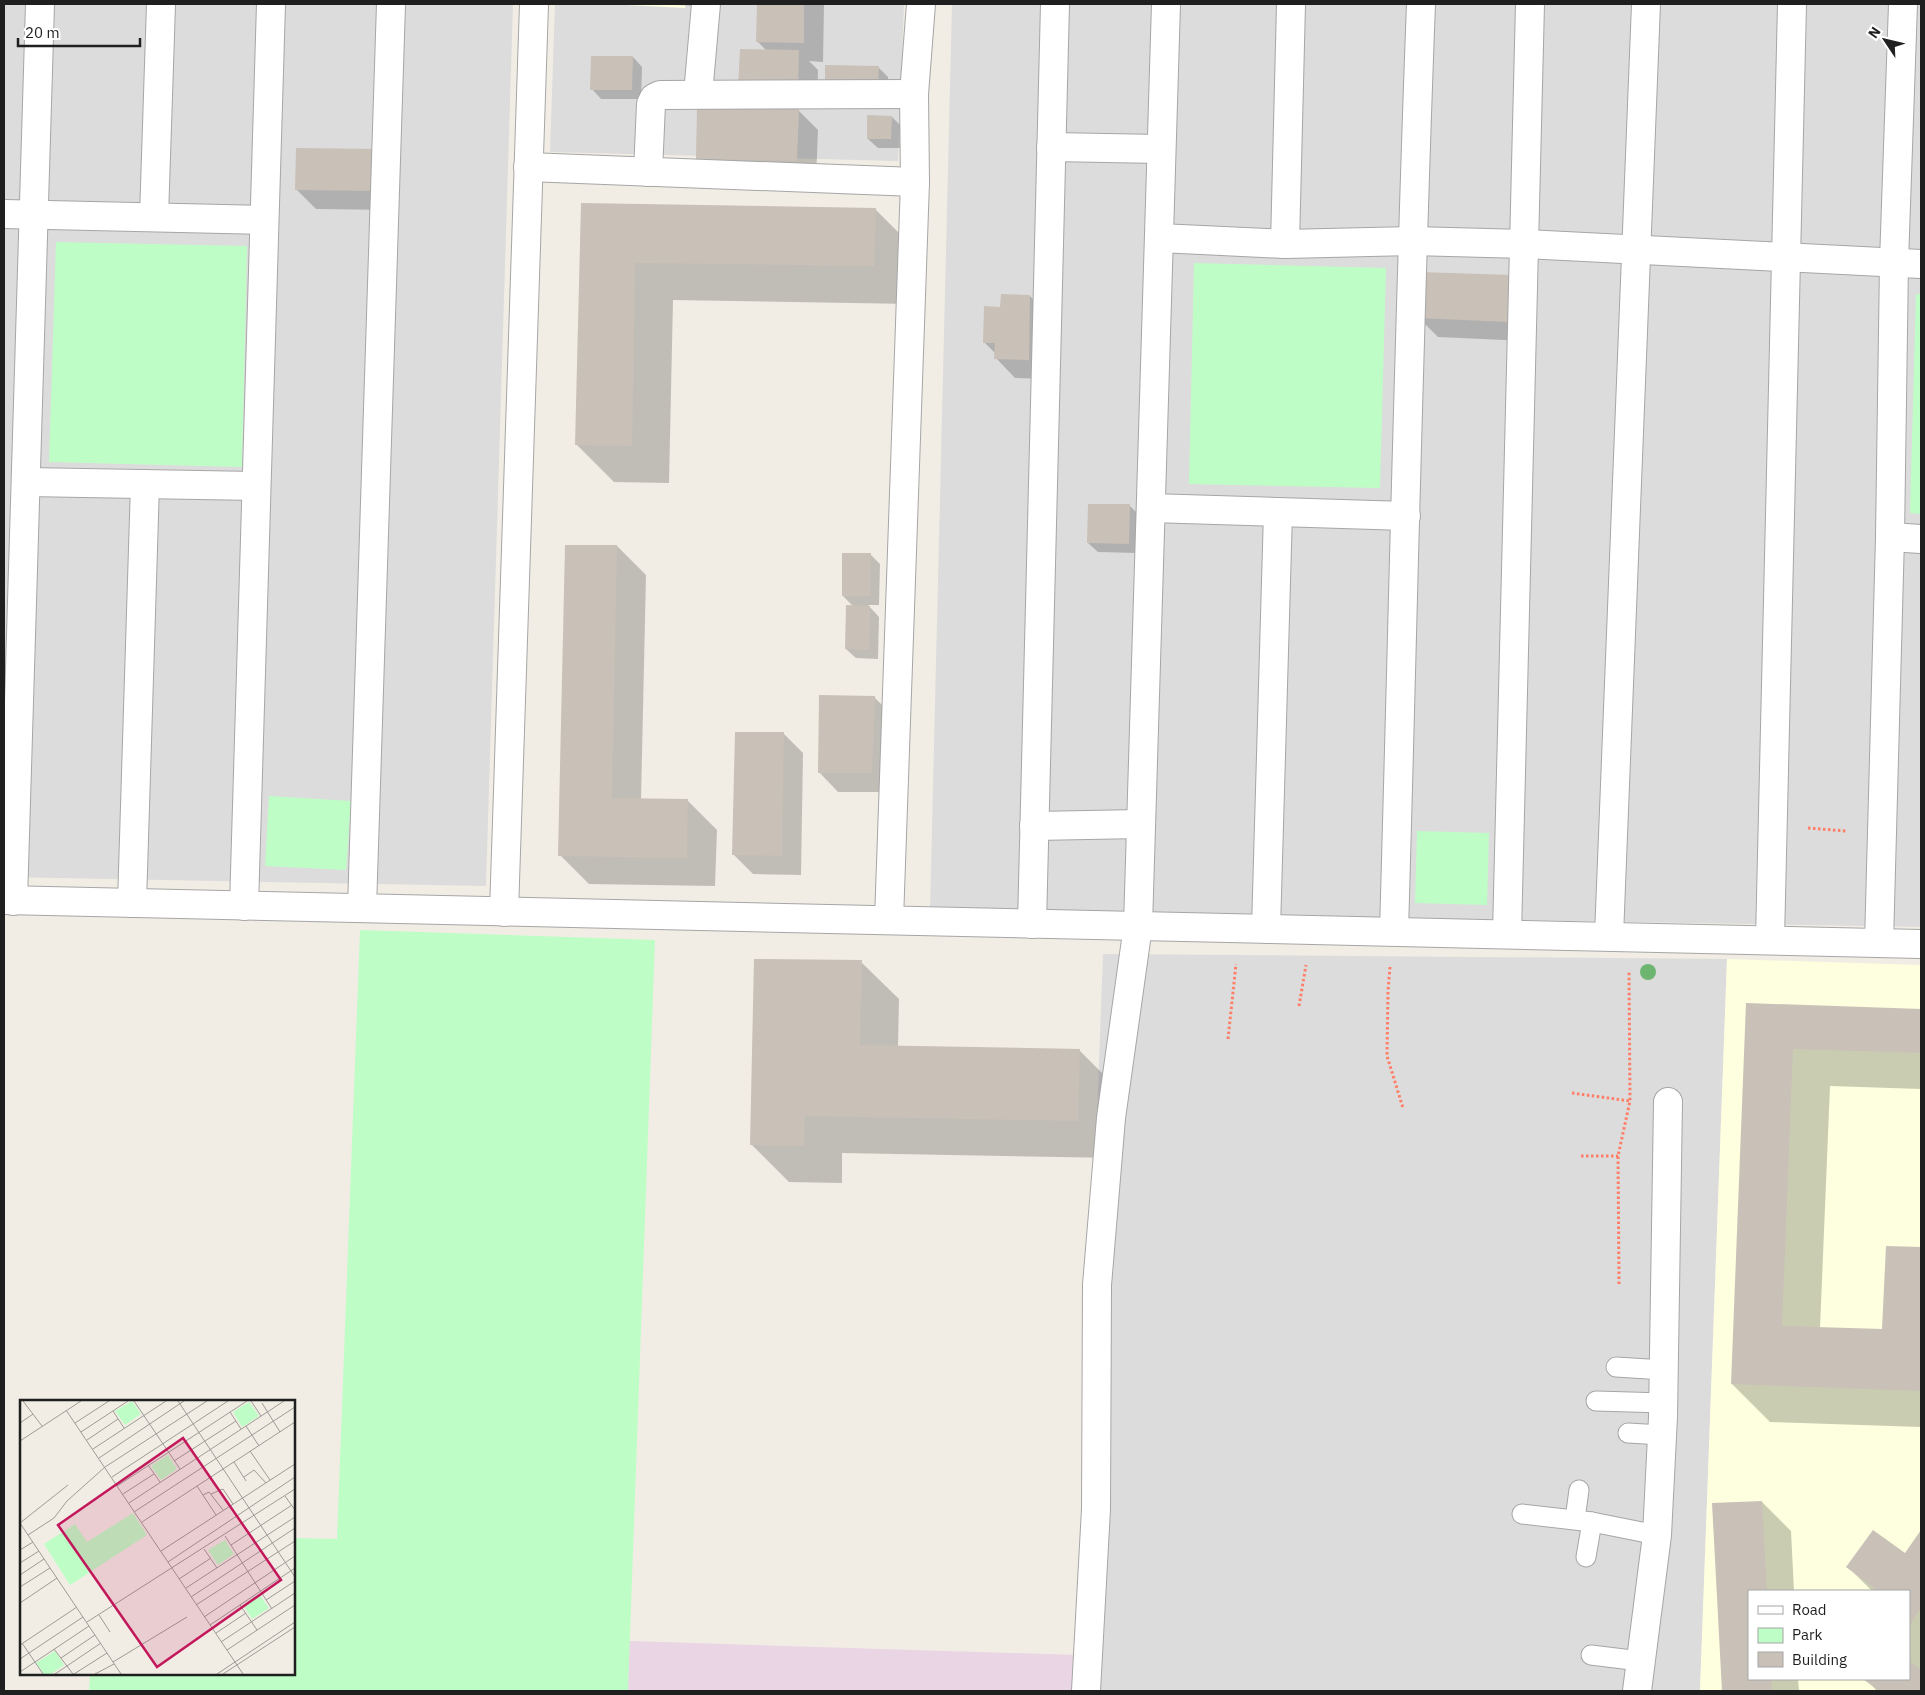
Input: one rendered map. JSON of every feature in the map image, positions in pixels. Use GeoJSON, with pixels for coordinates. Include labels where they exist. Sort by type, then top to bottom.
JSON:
{"type":"FeatureCollection","features":[{"type":"Feature","properties":{"kind":"street"},"geometry":{"type":"LineString","coordinates":[[40,4],[26,482],[8,900],[1921,944]]}},
{"type":"Feature","properties":{"kind":"street"},"geometry":{"type":"LineString","coordinates":[[154,217],[161,4]]}},
{"type":"Feature","properties":{"kind":"street"},"geometry":{"type":"LineString","coordinates":[[244,906],[271,4]]}},
{"type":"Feature","properties":{"kind":"street"},"geometry":{"type":"LineString","coordinates":[[362,908],[391,4]]}},
{"type":"Feature","properties":{"kind":"street"},"geometry":{"type":"LineString","coordinates":[[504,912],[534,4]]}},
{"type":"Feature","properties":{"kind":"street"},"geometry":{"type":"LineString","coordinates":[[698,94],[706,4]]}},
{"type":"Feature","properties":{"kind":"street"},"geometry":{"type":"LineString","coordinates":[[889,920],[915,182],[914,94],[920,4]]}},
{"type":"Feature","properties":{"kind":"street"},"geometry":{"type":"LineString","coordinates":[[1032,924],[1054,4]]}},
{"type":"Feature","properties":{"kind":"street"},"geometry":{"type":"LineString","coordinates":[[1086,1691],[1096,1509],[1097,1285],[1111,1118],[1138,926],[1166,4]]}},
{"type":"Feature","properties":{"kind":"street"},"geometry":{"type":"LineString","coordinates":[[1285,244],[1291,4]]}},
{"type":"Feature","properties":{"kind":"street"},"geometry":{"type":"LineString","coordinates":[[1394,932],[1412,241],[1421,4]]}},
{"type":"Feature","properties":{"kind":"street"},"geometry":{"type":"LineString","coordinates":[[1508,934],[1530,4]]}},
{"type":"Feature","properties":{"kind":"street"},"geometry":{"type":"LineString","coordinates":[[1619,937],[1636,249],[1646,4]]}},
{"type":"Feature","properties":{"kind":"street"},"geometry":{"type":"LineString","coordinates":[[1770,940],[1792,4]]}},
{"type":"Feature","properties":{"kind":"street"},"geometry":{"type":"LineString","coordinates":[[1879,943],[1890,538],[1894,262],[1903,4]]}},
{"type":"Feature","properties":{"kind":"street"},"geometry":{"type":"LineString","coordinates":[[648,172],[651,104],[654,98],[660,95],[914,94]]}},
{"type":"Feature","properties":{"kind":"street"},"geometry":{"type":"LineString","coordinates":[[1051,147],[1161,149]]}},
{"type":"Feature","properties":{"kind":"street"},"geometry":{"type":"LineString","coordinates":[[528,167],[915,182]]}},
{"type":"Feature","properties":{"kind":"street"},"geometry":{"type":"LineString","coordinates":[[4,214],[264,220]]}},
{"type":"Feature","properties":{"kind":"street"},"geometry":{"type":"LineString","coordinates":[[1159,238],[1285,244],[1412,241],[1525,244],[1921,264]]}},
{"type":"Feature","properties":{"kind":"street"},"geometry":{"type":"LineString","coordinates":[[26,482],[256,486]]}},
{"type":"Feature","properties":{"kind":"street"},"geometry":{"type":"LineString","coordinates":[[132,904],[145,484]]}},
{"type":"Feature","properties":{"kind":"street"},"geometry":{"type":"LineString","coordinates":[[1151,508],[1406,516]]}},
{"type":"Feature","properties":{"kind":"street"},"geometry":{"type":"LineString","coordinates":[[1253,928],[1278,512]]}},
{"type":"Feature","properties":{"kind":"street"},"geometry":{"type":"LineString","coordinates":[[1890,538],[1921,539]]}},
{"type":"Feature","properties":{"kind":"street"},"geometry":{"type":"LineString","coordinates":[[1034,826],[1141,824]]}},
{"type":"Feature","properties":{"kind":"street"},"geometry":{"type":"LineString","coordinates":[[1637,1691],[1657,1535],[1664,1403],[1668,1102]]}},
{"type":"Feature","properties":{"kind":"lane"},"geometry":{"type":"LineString","coordinates":[[1616,1367],[1664,1370]]}},
{"type":"Feature","properties":{"kind":"lane"},"geometry":{"type":"LineString","coordinates":[[1596,1401],[1664,1403]]}},
{"type":"Feature","properties":{"kind":"lane"},"geometry":{"type":"LineString","coordinates":[[1628,1433],[1662,1435]]}},
{"type":"Feature","properties":{"kind":"lane"},"geometry":{"type":"LineString","coordinates":[[1579,1490],[1584,1520],[1586,1557]]}},
{"type":"Feature","properties":{"kind":"lane"},"geometry":{"type":"LineString","coordinates":[[1522,1514],[1584,1520],[1657,1535]]}},
{"type":"Feature","properties":{"kind":"lane"},"geometry":{"type":"LineString","coordinates":[[1591,1655],[1640,1661]]}},
{"type":"Feature","properties":{"kind":"path"},"geometry":{"type":"LineString","coordinates":[[1773,826],[1882,834]]}},
{"type":"Feature","properties":{"kind":"path"},"geometry":{"type":"LineString","coordinates":[[1228,1039],[1253,928]]}},
{"type":"Feature","properties":{"kind":"path"},"geometry":{"type":"LineString","coordinates":[[1394,932],[1388,991],[1387,1056],[1403,1108]]}},
{"type":"Feature","properties":{"kind":"path"},"geometry":{"type":"LineString","coordinates":[[1619,937],[1630,1101],[1618,1156],[1619,1284]]}},
{"type":"Feature","properties":{"kind":"path"},"geometry":{"type":"LineString","coordinates":[[1572,1093],[1630,1101],[1668,1102]]}},
{"type":"Feature","properties":{"kind":"path"},"geometry":{"type":"LineString","coordinates":[[1581,1156],[1618,1156]]}},
{"type":"Feature","properties":{"kind":"shaded area"},"geometry":{"type":"Polygon","coordinates":[[[4,4],[513,4],[486,886],[4,877],[4,4]]]}},
{"type":"Feature","properties":{"kind":"shaded area"},"geometry":{"type":"Polygon","coordinates":[[[555,4],[904,4],[898,161],[550,152],[555,4]]]}},
{"type":"Feature","properties":{"kind":"shaded area"},"geometry":{"type":"Polygon","coordinates":[[[606,4],[686,4],[685,8],[606,4]]]}},
{"type":"Feature","properties":{"kind":"shaded area"},"geometry":{"type":"Polygon","coordinates":[[[952,4],[1921,4],[1921,927],[930,910],[952,4]]]}},
{"type":"Feature","properties":{"kind":"shaded area"},"geometry":{"type":"Polygon","coordinates":[[[1103,954],[1727,959],[1700,1691],[1076,1691],[1103,954]]]}},
{"type":"Feature","properties":{"kind":"shaded area"},"geometry":{"type":"Polygon","coordinates":[[[1727,959],[1921,965],[1921,1691],[1700,1691],[1727,959]]]}},
{"type":"Feature","properties":{"kind":"shaded area"},"geometry":{"type":"Polygon","coordinates":[[[629,1641],[1077,1655],[1076,1691],[628,1691],[629,1641]]]}},
{"type":"Feature","properties":{"kind":"green space"},"geometry":{"type":"Polygon","coordinates":[[[56,242],[247,246],[242,467],[49,462],[56,242]]]}},
{"type":"Feature","properties":{"kind":"green space"},"geometry":{"type":"Polygon","coordinates":[[[1194,263],[1386,268],[1380,488],[1189,484],[1194,263]]]}},
{"type":"Feature","properties":{"kind":"green space"},"geometry":{"type":"Polygon","coordinates":[[[1916,294],[1921,294],[1921,514],[1910,513],[1916,294]]]}},
{"type":"Feature","properties":{"kind":"green space"},"geometry":{"type":"Polygon","coordinates":[[[269,796],[351,801],[346,870],[265,866],[269,796]]]}},
{"type":"Feature","properties":{"kind":"green space"},"geometry":{"type":"Polygon","coordinates":[[[1417,831],[1489,833],[1487,905],[1415,903],[1417,831]]]}},
{"type":"Feature","properties":{"kind":"green space"},"geometry":{"type":"Polygon","coordinates":[[[360,930],[655,940],[628,1691],[89,1691],[90,1675],[295,1675],[295,1538],[337,1539],[360,930]]]}},
{"type":"Feature","properties":{"kind":"building"},"geometry":{"type":"Polygon","coordinates":[[[757,4],[804,4],[804,43],[756,42],[757,4]]]}},
{"type":"Feature","properties":{"kind":"building"},"geometry":{"type":"Polygon","coordinates":[[[740,49],[799,50],[798,90],[738,89],[740,49]]]}},
{"type":"Feature","properties":{"kind":"building"},"geometry":{"type":"Polygon","coordinates":[[[591,56],[633,56],[632,90],[590,90],[591,56]]]}},
{"type":"Feature","properties":{"kind":"building"},"geometry":{"type":"Polygon","coordinates":[[[825,65],[879,66],[878,86],[825,86],[825,65]]]}},
{"type":"Feature","properties":{"kind":"building"},"geometry":{"type":"Polygon","coordinates":[[[697,107],[799,109],[797,161],[696,159],[697,107]]]}},
{"type":"Feature","properties":{"kind":"building"},"geometry":{"type":"Polygon","coordinates":[[[867,115],[892,116],[891,139],[867,139],[867,115]]]}},
{"type":"Feature","properties":{"kind":"building"},"geometry":{"type":"Polygon","coordinates":[[[296,148],[379,149],[377,191],[295,190],[296,148]]]}},
{"type":"Feature","properties":{"kind":"building"},"geometry":{"type":"Polygon","coordinates":[[[581,203],[876,208],[874,266],[635,263],[632,446],[575,445],[581,203]]]}},
{"type":"Feature","properties":{"kind":"building"},"geometry":{"type":"Polygon","coordinates":[[[1420,272],[1511,275],[1508,322],[1417,318],[1420,272]]]}},
{"type":"Feature","properties":{"kind":"building"},"geometry":{"type":"Polygon","coordinates":[[[1001,294],[1030,295],[1029,360],[994,359],[995,343],[983,343],[984,306],[1000,307],[1001,294]]]}},
{"type":"Feature","properties":{"kind":"building"},"geometry":{"type":"Polygon","coordinates":[[[1088,504],[1130,504],[1129,544],[1087,543],[1088,504]]]}},
{"type":"Feature","properties":{"kind":"building"},"geometry":{"type":"Polygon","coordinates":[[[565,545],[617,545],[612,798],[688,799],[687,858],[558,856],[565,545]]]}},
{"type":"Feature","properties":{"kind":"building"},"geometry":{"type":"Polygon","coordinates":[[[842,553],[871,553],[870,596],[842,596],[842,553]]]}},
{"type":"Feature","properties":{"kind":"building"},"geometry":{"type":"Polygon","coordinates":[[[846,605],[870,606],[869,650],[845,649],[846,605]]]}},
{"type":"Feature","properties":{"kind":"building"},"geometry":{"type":"Polygon","coordinates":[[[819,695],[875,696],[872,773],[818,773],[819,695]]]}},
{"type":"Feature","properties":{"kind":"building"},"geometry":{"type":"Polygon","coordinates":[[[735,732],[784,732],[782,856],[732,855],[735,732]]]}},
{"type":"Feature","properties":{"kind":"building"},"geometry":{"type":"Polygon","coordinates":[[[754,959],[862,960],[860,1045],[1080,1049],[1078,1121],[805,1116],[804,1146],[750,1145],[754,959]]]}},
{"type":"Feature","properties":{"kind":"building"},"geometry":{"type":"Polygon","coordinates":[[[1746,1003],[1921,1009],[1921,1053],[1793,1049],[1782,1326],[1882,1329],[1886,1246],[1921,1247],[1921,1391],[1731,1384],[1746,1003]]]}},
{"type":"Feature","properties":{"kind":"building"},"geometry":{"type":"Polygon","coordinates":[[[1762,1501],[1767,1590],[1748,1590],[1748,1680],[1771,1680],[1772,1691],[1722,1691],[1712,1503],[1762,1501]]]}},
{"type":"Feature","properties":{"kind":"building"},"geometry":{"type":"Polygon","coordinates":[[[1873,1530],[1905,1553],[1921,1530],[1921,1608],[1910,1624],[1910,1590],[1877,1590],[1846,1567],[1873,1530]]]}},
{"type":"Feature","properties":{"kind":"building"},"geometry":{"type":"Polygon","coordinates":[[[1910,1662],[1921,1670],[1921,1691],[1879,1691],[1864,1680],[1910,1680],[1910,1662]]]}}]}
